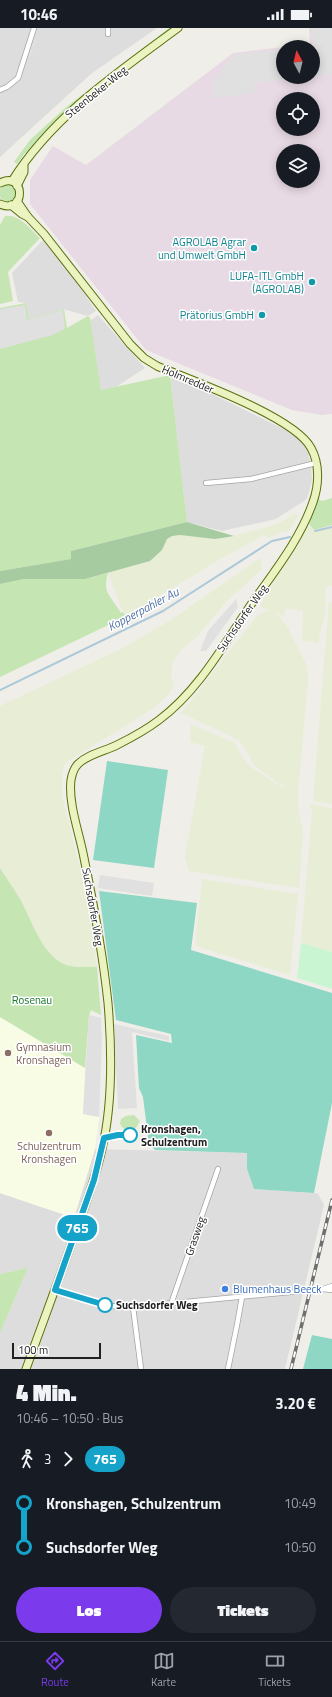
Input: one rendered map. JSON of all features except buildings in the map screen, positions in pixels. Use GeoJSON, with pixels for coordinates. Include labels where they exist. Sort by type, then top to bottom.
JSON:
{"type":"FeatureCollection","features":[{"type":"Feature","properties":{"kind":"street"},"geometry":{"type":"LineString","coordinates":[[0,90],[7,88],[18,78],[34,28]]}},
{"type":"Feature","properties":{"kind":"street"},"geometry":{"type":"LineString","coordinates":[[108,28],[108,34]]}},
{"type":"Feature","properties":{"kind":"street","name":"Steenbeker Weg"},"geometry":{"type":"LineString","coordinates":[[17,201],[20,193],[15,183],[24,172],[24,166],[39,143],[75,106],[178,28]]}},
{"type":"Feature","properties":{"kind":"street"},"geometry":{"type":"LineString","coordinates":[[0,182],[15,183]]}},
{"type":"Feature","properties":{"kind":"street"},"geometry":{"type":"LineString","coordinates":[[1,206],[11,205],[17,201]]}},
{"type":"Feature","properties":{"kind":"street","name":"Holmredder"},"geometry":{"type":"LineString","coordinates":[[17,201],[28,217],[44,234],[78,276],[130,344],[144,358],[156,366],[246,403],[290,427],[307,441],[313,452],[316,463],[317,487],[313,502],[300,531]]}},
{"type":"Feature","properties":{"kind":"street","name":"Holmredder"},"geometry":{"type":"LineString","coordinates":[[11,205],[28,217]]}},
{"type":"Feature","properties":{"kind":"street"},"geometry":{"type":"LineString","coordinates":[[206,483],[251,479],[316,463]]}},
{"type":"Feature","properties":{"kind":"street","name":"Suchsdorfer Weg"},"geometry":{"type":"LineString","coordinates":[[26,1369],[94,1180],[102,1148],[109,1098],[110,1065],[108,1005],[89,882],[72,798],[72,776],[75,768],[83,760],[117,745],[145,730],[182,700],[216,657],[284,558],[300,531]]}},
{"type":"Feature","properties":{"kind":"street","name":"Grasweg"},"geometry":{"type":"LineString","coordinates":[[171,1304],[218,1169]]}},
{"type":"Feature","properties":{"kind":"street"},"geometry":{"type":"LineString","coordinates":[[323,1289],[332,1286]]}},
{"type":"Feature","properties":{"kind":"street"},"geometry":{"type":"LineString","coordinates":[[55,1290],[108,1306],[133,1307],[323,1289],[332,1290]]}},
{"type":"Feature","properties":{"kind":"street"},"geometry":{"type":"LineString","coordinates":[[228,1369],[238,1325],[242,1297]]}},
{"type":"Feature","properties":{"kind":"street"},"geometry":{"type":"LineString","coordinates":[[133,1307],[141,1369]]}},
{"type":"Feature","properties":{"kind":"shaded area"},"geometry":{"type":"Polygon","coordinates":[[[0,28],[157,28],[92,73],[0,157],[0,28]]]}},
{"type":"Feature","properties":{"kind":"shaded area"},"geometry":{"type":"Polygon","coordinates":[[[309,28],[332,28],[332,414],[321,415],[292,410],[146,350],[30,204],[30,180],[53,146],[86,165],[233,53],[276,48],[276,84],[320,84],[320,40],[310,40],[309,28]]]}},
{"type":"Feature","properties":{"kind":"shaded area"},"geometry":{"type":"Polygon","coordinates":[[[311,28],[332,28],[332,74],[320,75],[320,40],[312,40],[311,28]]]}},
{"type":"Feature","properties":{"kind":"shaded area"},"geometry":{"type":"Polygon","coordinates":[[[33,39],[37,40],[31,56],[27,55],[33,39]]]}},
{"type":"Feature","properties":{"kind":"shaded area"},"geometry":{"type":"Polygon","coordinates":[[[276,50],[276,81],[254,83],[255,93],[213,98],[213,82],[233,55],[276,50]]]}},
{"type":"Feature","properties":{"kind":"shaded area"},"geometry":{"type":"Polygon","coordinates":[[[43,240],[71,274],[96,311],[88,316],[63,309],[29,319],[26,303],[18,302],[12,273],[43,240]]]}},
{"type":"Feature","properties":{"kind":"shaded area"},"geometry":{"type":"Polygon","coordinates":[[[25,305],[27,320],[63,310],[65,329],[53,335],[0,349],[0,309],[25,305]]]}},
{"type":"Feature","properties":{"kind":"shaded area"},"geometry":{"type":"Polygon","coordinates":[[[98,315],[145,368],[116,387],[101,390],[90,321],[98,315]]]}},
{"type":"Feature","properties":{"kind":"shaded area"},"geometry":{"type":"Polygon","coordinates":[[[170,375],[173,375],[294,434],[307,448],[311,466],[312,480],[307,499],[276,519],[222,531],[187,522],[170,375]]]}},
{"type":"Feature","properties":{"kind":"shaded area"},"geometry":{"type":"Polygon","coordinates":[[[296,513],[298,516],[289,531],[282,532],[268,538],[264,535],[217,561],[125,617],[108,573],[162,550],[167,539],[172,536],[180,535],[215,539],[234,536],[277,524],[296,513]]]}},
{"type":"Feature","properties":{"kind":"shaded area"},"geometry":{"type":"Polygon","coordinates":[[[306,526],[312,528],[314,533],[314,531],[332,528],[332,586],[326,587],[325,613],[318,643],[302,640],[303,611],[287,608],[283,616],[273,612],[279,616],[287,626],[307,666],[308,680],[298,792],[299,813],[303,833],[299,888],[189,871],[185,857],[205,746],[190,742],[191,724],[235,743],[241,755],[251,767],[283,788],[284,787],[254,765],[239,740],[181,713],[256,617],[265,611],[271,612],[260,606],[306,526]]]}},
{"type":"Feature","properties":{"kind":"shaded area"},"geometry":{"type":"Polygon","coordinates":[[[260,558],[262,561],[261,570],[226,602],[196,638],[182,649],[173,662],[171,676],[174,686],[170,693],[154,708],[65,763],[62,775],[62,795],[88,902],[97,967],[71,966],[61,963],[52,955],[40,940],[19,896],[0,868],[0,706],[123,648],[171,620],[260,558]]]}},
{"type":"Feature","properties":{"kind":"shaded area"},"geometry":{"type":"Polygon","coordinates":[[[236,599],[238,607],[206,651],[200,651],[208,631],[236,599]]]}},
{"type":"Feature","properties":{"kind":"shaded area"},"geometry":{"type":"Polygon","coordinates":[[[329,601],[332,603],[332,804],[313,801],[329,601]]]}},
{"type":"Feature","properties":{"kind":"shaded area"},"geometry":{"type":"Polygon","coordinates":[[[309,804],[332,808],[332,952],[301,943],[312,809],[309,804]]]}},
{"type":"Feature","properties":{"kind":"shaded area"},"geometry":{"type":"Polygon","coordinates":[[[100,875],[154,883],[152,896],[98,888],[100,875]]]}},
{"type":"Feature","properties":{"kind":"shaded area"},"geometry":{"type":"Polygon","coordinates":[[[202,879],[298,894],[290,975],[195,946],[202,879]]]}},
{"type":"Feature","properties":{"kind":"shaded area"},"geometry":{"type":"Polygon","coordinates":[[[89,1015],[101,1018],[102,1039],[99,1117],[83,1114],[89,1015]]]}},
{"type":"Feature","properties":{"kind":"shaded area","name":"Schulzentrum Kronshagen"},"geometry":{"type":"Polygon","coordinates":[[[0,1017],[85,1068],[83,1114],[99,1117],[95,1149],[74,1218],[0,1193],[0,1017]]]}},
{"type":"Feature","properties":{"kind":"shaded area"},"geometry":{"type":"Polygon","coordinates":[[[114,1024],[169,1036],[169,1041],[132,1032],[137,1108],[118,1109],[114,1024]]]}},
{"type":"Feature","properties":{"kind":"shaded area"},"geometry":{"type":"Polygon","coordinates":[[[95,1149],[247,1153],[247,1169],[254,1189],[318,1194],[324,1205],[285,1369],[0,1369],[0,1333],[28,1268],[0,1274],[0,1193],[74,1218],[95,1149]]]}},
{"type":"Feature","properties":{"kind":"green space"},"geometry":{"type":"Polygon","coordinates":[[[169,28],[172,28],[76,101],[42,135],[27,154],[25,153],[17,164],[14,162],[30,140],[65,108],[169,28]]]}},
{"type":"Feature","properties":{"kind":"green space"},"geometry":{"type":"Polygon","coordinates":[[[8,184],[14,187],[17,193],[14,199],[8,202],[2,199],[-1,193],[2,187],[8,184]]]}},
{"type":"Feature","properties":{"kind":"green space"},"geometry":{"type":"Polygon","coordinates":[[[5,216],[19,219],[40,238],[8,272],[13,301],[0,304],[0,225],[5,216]]]}},
{"type":"Feature","properties":{"kind":"green space"},"geometry":{"type":"Polygon","coordinates":[[[26,303],[29,319],[64,309],[67,328],[88,316],[90,318],[101,390],[170,375],[187,522],[71,551],[71,559],[0,571],[0,308],[26,303]]]}},
{"type":"Feature","properties":{"kind":"green space"},"geometry":{"type":"Polygon","coordinates":[[[317,498],[322,501],[332,498],[332,525],[314,530],[309,524],[317,498]]]}},
{"type":"Feature","properties":{"kind":"green space"},"geometry":{"type":"Polygon","coordinates":[[[187,522],[234,536],[215,539],[180,535],[172,536],[167,539],[162,550],[150,561],[85,579],[24,579],[0,584],[0,571],[71,559],[71,551],[187,522]]]}},
{"type":"Feature","properties":{"kind":"green space"},"geometry":{"type":"Polygon","coordinates":[[[108,573],[106,579],[106,589],[125,617],[0,677],[0,584],[24,579],[85,579],[108,573]]]}},
{"type":"Feature","properties":{"kind":"green space"},"geometry":{"type":"Polygon","coordinates":[[[107,761],[168,770],[154,868],[93,860],[107,761]]]}},
{"type":"Feature","properties":{"kind":"green space","name":"Rosenau"},"geometry":{"type":"Polygon","coordinates":[[[0,868],[19,897],[46,949],[60,962],[69,966],[97,967],[101,1015],[91,1010],[89,1015],[85,1068],[0,1017],[0,868]]]}},
{"type":"Feature","properties":{"kind":"green space"},"geometry":{"type":"Polygon","coordinates":[[[99,891],[197,903],[191,950],[332,993],[332,1103],[314,1193],[254,1189],[247,1169],[247,1153],[155,1150],[149,1144],[143,1097],[139,1088],[136,1035],[172,1043],[171,1034],[116,1020],[99,891]]]}},
{"type":"Feature","properties":{"kind":"green space"},"geometry":{"type":"Polygon","coordinates":[[[301,943],[332,952],[332,989],[297,978],[301,943]]]}},
{"type":"Feature","properties":{"kind":"green space"},"geometry":{"type":"Polygon","coordinates":[[[134,1115],[140,1121],[136,1128],[129,1130],[122,1128],[120,1123],[121,1119],[126,1116],[134,1115]]]}},
{"type":"Feature","properties":{"kind":"green space"},"geometry":{"type":"Polygon","coordinates":[[[28,1268],[0,1333],[0,1274],[28,1268]]]}},
{"type":"Feature","properties":{"kind":"green space"},"geometry":{"type":"Polygon","coordinates":[[[312,1335],[332,1339],[332,1369],[303,1369],[312,1335]]]}},
{"type":"Feature","properties":{"kind":"waterway","name":"Kopperpahler Au"},"geometry":{"type":"LineString","coordinates":[[315,531],[332,527]]}},
{"type":"Feature","properties":{"kind":"waterway","name":"Kopperpahler Au"},"geometry":{"type":"LineString","coordinates":[[0,690],[163,611],[272,541],[290,537]]}},
{"type":"Feature","properties":{"kind":"railway"},"geometry":{"type":"LineString","coordinates":[[291,1369],[332,1200]]}},
{"type":"Feature","properties":{"kind":"bus line","name":"765"},"geometry":{"type":"LineString","coordinates":[[105,1305],[55,1290],[94,1180],[104,1138],[118,1135],[130,1135]]}},
{"type":"Feature","properties":{"kind":"place","name":"AGROLAB Agrar und Umwelt GmbH"},"geometry":{"type":"Point","coordinates":[254,248]}},
{"type":"Feature","properties":{"kind":"place","name":"LUFA-ITL GmbH (AGROLAB)"},"geometry":{"type":"Point","coordinates":[312,282]}},
{"type":"Feature","properties":{"kind":"place","name":"Prätorius GmbH"},"geometry":{"type":"Point","coordinates":[262,315]}},
{"type":"Feature","properties":{"kind":"place","name":"Gymnasium Kronshagen"},"geometry":{"type":"Point","coordinates":[8,1053]}},
{"type":"Feature","properties":{"kind":"place","name":"Schulzentrum Kronshagen"},"geometry":{"type":"Point","coordinates":[49,1133]}},
{"type":"Feature","properties":{"kind":"place","name":"Kronshagen, Schulzentrum"},"geometry":{"type":"Point","coordinates":[130,1135]}},
{"type":"Feature","properties":{"kind":"place","name":"Blumenhaus Beeck"},"geometry":{"type":"Point","coordinates":[225,1289]}},
{"type":"Feature","properties":{"kind":"place","name":"Suchsdorfer Weg"},"geometry":{"type":"Point","coordinates":[105,1305]}}]}
